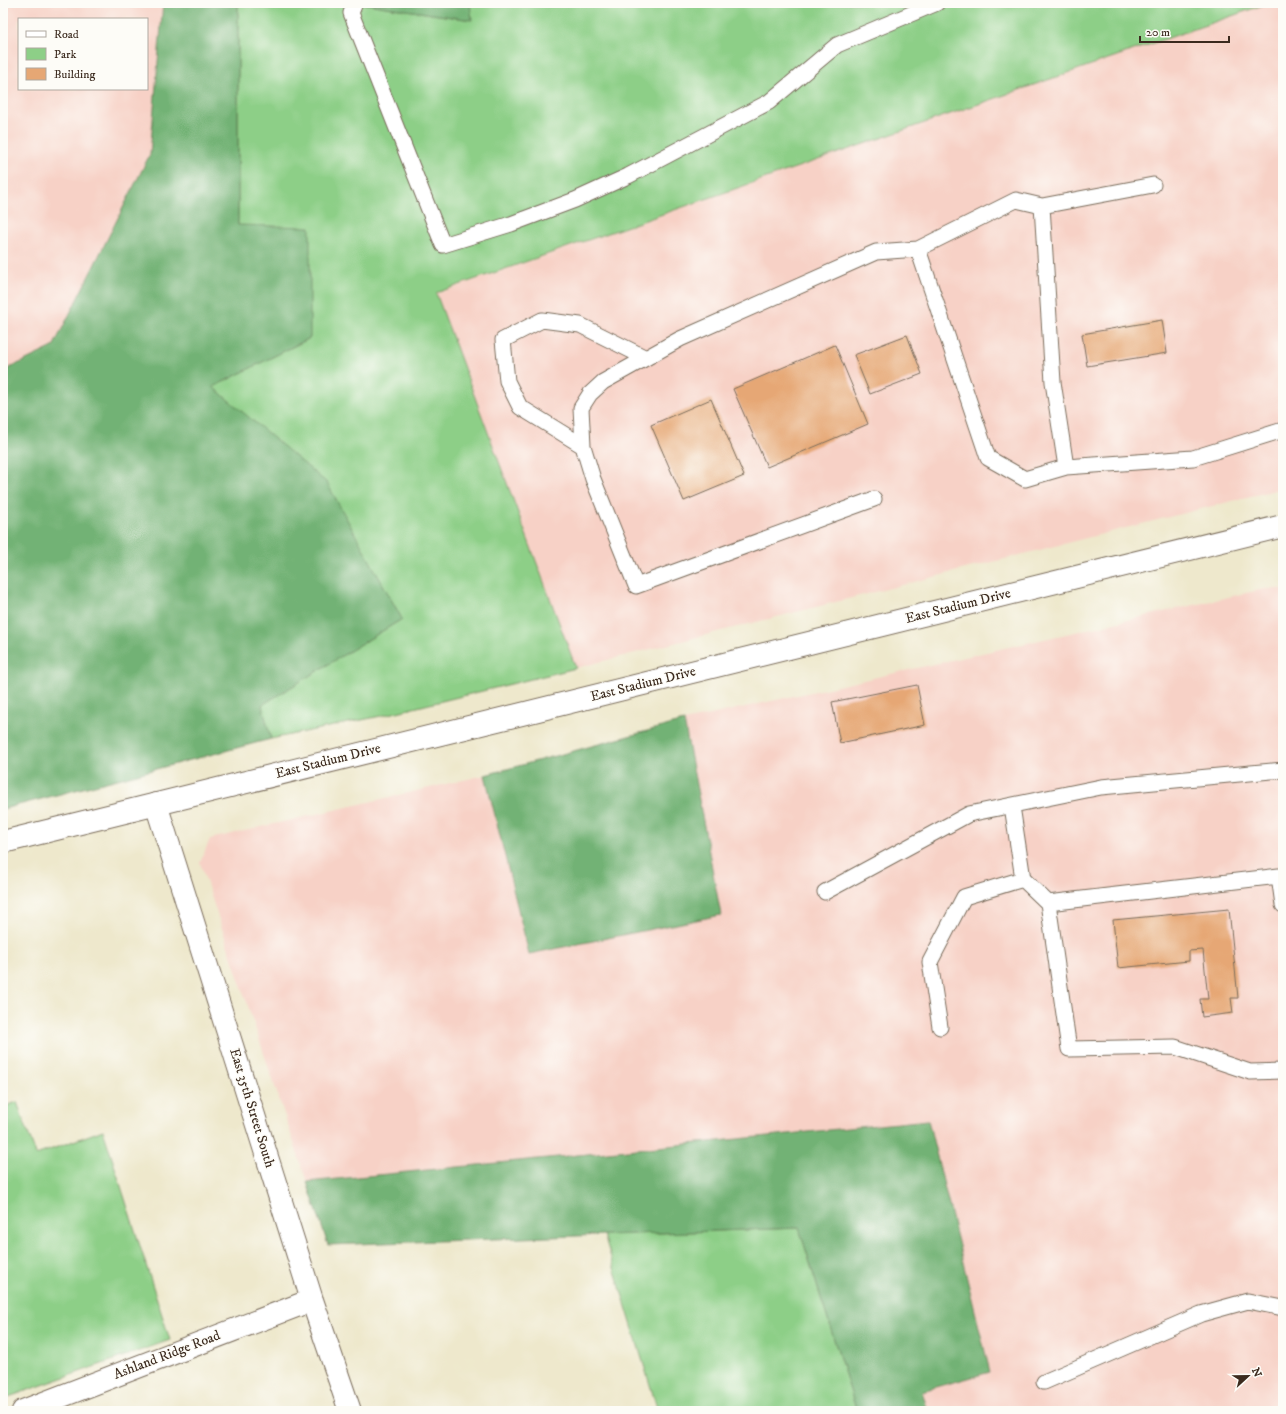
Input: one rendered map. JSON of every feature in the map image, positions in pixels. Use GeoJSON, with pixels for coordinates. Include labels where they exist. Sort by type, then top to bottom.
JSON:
{"type":"FeatureCollection","features":[{"type":"Feature","properties":{"kind":"main road","name":"East Stadium Drive"},"geometry":{"type":"LineString","coordinates":[[3,842],[1283,526]]}},
{"type":"Feature","properties":{"kind":"main road","name":"East 35th Street South"},"geometry":{"type":"LineString","coordinates":[[156,804],[312,1300],[350,1411]]}},
{"type":"Feature","properties":{"kind":"main road","name":"Ashland Ridge Road"},"geometry":{"type":"LineString","coordinates":[[22,1411],[312,1300]]}},
{"type":"Feature","properties":{"kind":"lane"},"geometry":{"type":"LineString","coordinates":[[355,3],[351,13],[443,245],[511,224],[575,200],[628,176],[769,102],[837,45],[937,3]]}},
{"type":"Feature","properties":{"kind":"lane"},"geometry":{"type":"LineString","coordinates":[[874,499],[636,586],[593,478],[583,446],[581,408],[590,394],[603,382],[680,339],[876,252],[918,249],[1016,200],[1042,206],[1153,185]]}},
{"type":"Feature","properties":{"kind":"lane"},"geometry":{"type":"LineString","coordinates":[[1042,206],[1053,382],[1066,467]]}},
{"type":"Feature","properties":{"kind":"lane"},"geometry":{"type":"LineString","coordinates":[[918,249],[988,458],[1025,480],[1066,467],[1193,458],[1283,430]]}},
{"type":"Feature","properties":{"kind":"lane"},"geometry":{"type":"LineString","coordinates":[[583,446],[520,407],[507,381],[504,340],[542,320],[580,325],[646,358]]}},
{"type":"Feature","properties":{"kind":"lane"},"geometry":{"type":"LineString","coordinates":[[825,892],[968,814],[1101,787],[1283,770]]}},
{"type":"Feature","properties":{"kind":"lane"},"geometry":{"type":"LineString","coordinates":[[1012,806],[1023,879],[1048,903],[1069,1049],[1175,1047],[1250,1072],[1283,1071]]}},
{"type":"Feature","properties":{"kind":"lane"},"geometry":{"type":"LineString","coordinates":[[1048,903],[1279,876],[1283,905]]}},
{"type":"Feature","properties":{"kind":"lane"},"geometry":{"type":"LineString","coordinates":[[940,1027],[930,962],[964,897],[1023,879]]}},
{"type":"Feature","properties":{"kind":"lane"},"geometry":{"type":"LineString","coordinates":[[1044,1382],[1201,1314],[1248,1301],[1283,1308]]}},
{"type":"Feature","properties":{"kind":"shaded area"},"geometry":{"type":"Polygon","coordinates":[[[3,3],[163,3],[150,154],[53,347],[3,371],[3,3]]]}},
{"type":"Feature","properties":{"kind":"shaded area"},"geometry":{"type":"Polygon","coordinates":[[[1269,3],[1283,3],[1283,488],[576,668],[436,294],[1269,3]]]}},
{"type":"Feature","properties":{"kind":"shaded area"},"geometry":{"type":"Polygon","coordinates":[[[1264,589],[1283,589],[1283,1411],[928,1411],[922,1391],[990,1372],[928,1120],[307,1182],[200,863],[210,839],[485,775],[529,954],[720,915],[684,721],[1264,589]]]}},
{"type":"Feature","properties":{"kind":"green space"},"geometry":{"type":"Polygon","coordinates":[[[163,3],[238,3],[238,225],[310,227],[310,338],[213,387],[327,483],[402,619],[262,705],[271,739],[3,809],[3,371],[53,347],[150,154],[163,3]]]}},
{"type":"Feature","properties":{"kind":"green space"},"geometry":{"type":"Polygon","coordinates":[[[238,3],[360,3],[471,20],[470,3],[1269,3],[436,293],[576,668],[381,716],[271,739],[261,705],[402,619],[359,543],[213,387],[310,338],[238,225],[238,3]]]}},
{"type":"Feature","properties":{"kind":"green space"},"geometry":{"type":"Polygon","coordinates":[[[360,3],[470,3],[472,20],[360,3]]]}},
{"type":"Feature","properties":{"kind":"green space"},"geometry":{"type":"Polygon","coordinates":[[[684,721],[721,915],[529,954],[485,775],[684,721]]]}},
{"type":"Feature","properties":{"kind":"green space"},"geometry":{"type":"Polygon","coordinates":[[[17,1102],[36,1155],[103,1130],[170,1340],[3,1399],[3,1107],[17,1102]]]}},
{"type":"Feature","properties":{"kind":"green space"},"geometry":{"type":"Polygon","coordinates":[[[928,1120],[990,1372],[922,1391],[928,1411],[848,1411],[856,1409],[799,1228],[328,1245],[307,1182],[928,1120]]]}},
{"type":"Feature","properties":{"kind":"green space"},"geometry":{"type":"Polygon","coordinates":[[[799,1228],[856,1409],[848,1411],[658,1411],[604,1235],[799,1228]]]}},
{"type":"Feature","properties":{"kind":"building"},"geometry":{"type":"Polygon","coordinates":[[[1162,320],[1167,353],[1087,366],[1082,334],[1162,320]]]}},
{"type":"Feature","properties":{"kind":"building"},"geometry":{"type":"Polygon","coordinates":[[[907,335],[922,374],[870,394],[854,355],[907,335]]]}},
{"type":"Feature","properties":{"kind":"building"},"geometry":{"type":"Polygon","coordinates":[[[835,345],[868,424],[767,467],[733,389],[835,345]]]}},
{"type":"Feature","properties":{"kind":"building"},"geometry":{"type":"Polygon","coordinates":[[[711,399],[744,476],[684,501],[651,425],[711,399]]]}},
{"type":"Feature","properties":{"kind":"building"},"geometry":{"type":"Polygon","coordinates":[[[917,685],[925,725],[840,743],[832,702],[917,685]]]}},
{"type":"Feature","properties":{"kind":"building"},"geometry":{"type":"Polygon","coordinates":[[[1229,909],[1238,998],[1231,998],[1233,1013],[1202,1017],[1200,999],[1208,999],[1203,950],[1189,951],[1189,961],[1118,968],[1113,920],[1229,909]]]}}]}
